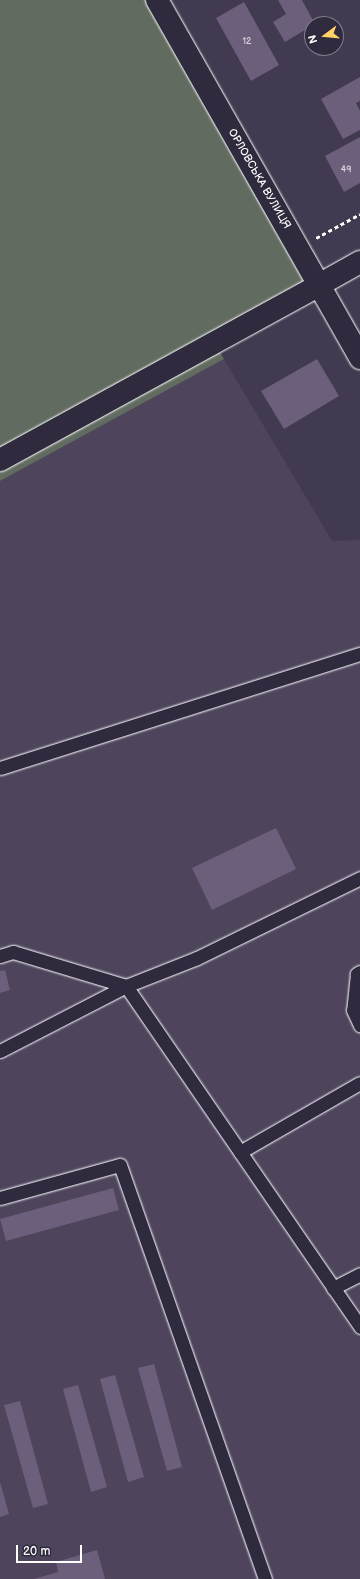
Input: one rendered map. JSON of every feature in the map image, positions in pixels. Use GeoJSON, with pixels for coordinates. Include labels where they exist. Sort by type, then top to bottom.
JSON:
{"type":"FeatureCollection","features":[{"type":"Feature","properties":{"kind":"street","name":"ОРЛОВСЬКА ВУЛИЦЯ"},"geometry":{"type":"LineString","coordinates":[[157,0],[360,358]]}},
{"type":"Feature","properties":{"kind":"street"},"geometry":{"type":"LineString","coordinates":[[0,460],[360,262]]}},
{"type":"Feature","properties":{"kind":"lane"},"geometry":{"type":"LineString","coordinates":[[0,768],[360,654]]}},
{"type":"Feature","properties":{"kind":"lane"},"geometry":{"type":"LineString","coordinates":[[0,1051],[126,986],[197,958],[360,878]]}},
{"type":"Feature","properties":{"kind":"lane"},"geometry":{"type":"LineString","coordinates":[[0,956],[13,952],[126,986],[360,1327]]}},
{"type":"Feature","properties":{"kind":"lane"},"geometry":{"type":"LineString","coordinates":[[360,972],[357,974],[353,1010],[360,1025]]}},
{"type":"Feature","properties":{"kind":"lane"},"geometry":{"type":"LineString","coordinates":[[240,1152],[360,1083]]}},
{"type":"Feature","properties":{"kind":"lane"},"geometry":{"type":"LineString","coordinates":[[0,1198],[120,1165],[265,1579]]}},
{"type":"Feature","properties":{"kind":"lane"},"geometry":{"type":"LineString","coordinates":[[333,1288],[360,1274]]}},
{"type":"Feature","properties":{"kind":"path"},"geometry":{"type":"LineString","coordinates":[[298,248],[360,214]]}},
{"type":"Feature","properties":{"kind":"shaded area"},"geometry":{"type":"Polygon","coordinates":[[[224,359],[332,541],[360,540],[360,1579],[0,1579],[0,481],[224,359]]]}},
{"type":"Feature","properties":{"kind":"green space"},"geometry":{"type":"Polygon","coordinates":[[[0,0],[157,0],[319,285],[215,343],[224,359],[0,481],[0,0]]]}},
{"type":"Feature","properties":{"kind":"building"},"geometry":{"type":"Polygon","coordinates":[[[278,0],[302,0],[311,16],[304,16],[304,31],[285,42],[273,22],[286,14],[278,0]]]}},
{"type":"Feature","properties":{"kind":"building"},"geometry":{"type":"Polygon","coordinates":[[[244,2],[279,65],[251,81],[216,18],[244,2]]]}},
{"type":"Feature","properties":{"kind":"building"},"geometry":{"type":"Polygon","coordinates":[[[360,77],[360,101],[356,103],[360,111],[360,130],[343,139],[321,99],[360,77]]]}},
{"type":"Feature","properties":{"kind":"building"},"geometry":{"type":"Polygon","coordinates":[[[360,137],[360,183],[344,192],[325,156],[360,137]]]}},
{"type":"Feature","properties":{"kind":"building"},"geometry":{"type":"Polygon","coordinates":[[[317,359],[339,396],[284,429],[261,391],[317,359]]]}},
{"type":"Feature","properties":{"kind":"building"},"geometry":{"type":"Polygon","coordinates":[[[276,828],[296,869],[212,910],[192,868],[276,828]]]}},
{"type":"Feature","properties":{"kind":"building"},"geometry":{"type":"Polygon","coordinates":[[[5,970],[10,990],[0,993],[0,971],[5,970]]]}},
{"type":"Feature","properties":{"kind":"building"},"geometry":{"type":"Polygon","coordinates":[[[113,1188],[119,1210],[6,1241],[0,1219],[113,1188]]]}},
{"type":"Feature","properties":{"kind":"building"},"geometry":{"type":"Polygon","coordinates":[[[154,1364],[182,1467],[167,1471],[138,1368],[154,1364]]]}},
{"type":"Feature","properties":{"kind":"building"},"geometry":{"type":"Polygon","coordinates":[[[115,1375],[144,1477],[128,1482],[100,1379],[115,1375]]]}},
{"type":"Feature","properties":{"kind":"building"},"geometry":{"type":"Polygon","coordinates":[[[78,1385],[107,1487],[91,1492],[63,1389],[78,1385]]]}},
{"type":"Feature","properties":{"kind":"building"},"geometry":{"type":"Polygon","coordinates":[[[20,1401],[48,1504],[33,1508],[4,1405],[20,1401]]]}},
{"type":"Feature","properties":{"kind":"building"},"geometry":{"type":"Polygon","coordinates":[[[0,1482],[9,1514],[0,1517],[0,1482]]]}},
{"type":"Feature","properties":{"kind":"building"},"geometry":{"type":"Polygon","coordinates":[[[97,1550],[105,1579],[34,1579],[58,1572],[56,1562],[97,1550]]]}}]}
